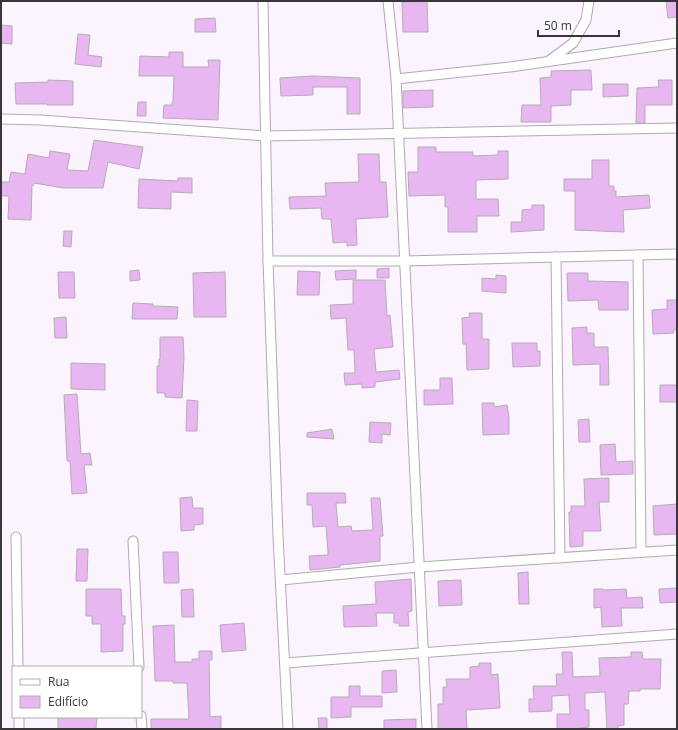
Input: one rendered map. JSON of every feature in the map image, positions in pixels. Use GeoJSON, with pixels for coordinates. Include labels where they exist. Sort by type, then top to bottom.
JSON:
{"type":"FeatureCollection","features":[{"type":"Feature","properties":{"kind":"street"},"geometry":{"type":"LineString","coordinates":[[263,1],[268,261],[280,580],[288,729]]}},
{"type":"Feature","properties":{"kind":"street"},"geometry":{"type":"LineString","coordinates":[[388,1],[396,79],[397,134],[405,261],[427,729]]}},
{"type":"Feature","properties":{"kind":"street"},"geometry":{"type":"LineString","coordinates":[[548,62],[573,43],[586,20],[589,1]]}},
{"type":"Feature","properties":{"kind":"street"},"geometry":{"type":"LineString","coordinates":[[396,79],[510,67],[677,43]]}},
{"type":"Feature","properties":{"kind":"street"},"geometry":{"type":"LineString","coordinates":[[1,119],[40,120],[266,136],[677,128]]}},
{"type":"Feature","properties":{"kind":"street"},"geometry":{"type":"LineString","coordinates":[[268,261],[405,261],[677,254]]}},
{"type":"Feature","properties":{"kind":"street"},"geometry":{"type":"LineString","coordinates":[[638,255],[641,552]]}},
{"type":"Feature","properties":{"kind":"street"},"geometry":{"type":"LineString","coordinates":[[556,257],[560,558]]}},
{"type":"Feature","properties":{"kind":"street"},"geometry":{"type":"LineString","coordinates":[[16,537],[18,666]]}},
{"type":"Feature","properties":{"kind":"street"},"geometry":{"type":"LineString","coordinates":[[133,541],[139,666]]}},
{"type":"Feature","properties":{"kind":"street"},"geometry":{"type":"LineString","coordinates":[[280,580],[419,567],[677,550]]}},
{"type":"Feature","properties":{"kind":"street"},"geometry":{"type":"LineString","coordinates":[[285,663],[677,634]]}},
{"type":"Feature","properties":{"kind":"street"},"geometry":{"type":"LineString","coordinates":[[19,718],[19,729]]}},
{"type":"Feature","properties":{"kind":"street"},"geometry":{"type":"LineString","coordinates":[[141,718],[142,729]]}},
{"type":"Feature","properties":{"kind":"building"},"geometry":{"type":"Polygon","coordinates":[[[427,1],[428,32],[403,32],[402,2],[427,1]]]}},
{"type":"Feature","properties":{"kind":"building"},"geometry":{"type":"Polygon","coordinates":[[[666,1],[677,1],[677,17],[668,18],[666,1]]]}},
{"type":"Feature","properties":{"kind":"building"},"geometry":{"type":"Polygon","coordinates":[[[215,18],[216,32],[195,32],[195,19],[215,18]]]}},
{"type":"Feature","properties":{"kind":"building"},"geometry":{"type":"Polygon","coordinates":[[[1,25],[12,26],[12,44],[1,43],[1,25]]]}},
{"type":"Feature","properties":{"kind":"building"},"geometry":{"type":"Polygon","coordinates":[[[78,34],[90,35],[88,55],[102,57],[101,67],[75,64],[78,34]]]}},
{"type":"Feature","properties":{"kind":"building"},"geometry":{"type":"Polygon","coordinates":[[[169,52],[183,52],[183,67],[209,67],[208,60],[220,60],[218,120],[163,118],[164,105],[172,105],[173,102],[174,76],[139,76],[140,56],[169,57],[169,52]]]}},
{"type":"Feature","properties":{"kind":"building"},"geometry":{"type":"Polygon","coordinates":[[[591,70],[592,90],[571,90],[571,105],[551,106],[551,122],[521,122],[522,105],[541,105],[540,78],[551,77],[551,71],[591,70]]]}},
{"type":"Feature","properties":{"kind":"building"},"geometry":{"type":"Polygon","coordinates":[[[313,76],[360,78],[360,114],[347,114],[347,87],[313,87],[313,95],[281,96],[280,78],[313,76]]]}},
{"type":"Feature","properties":{"kind":"building"},"geometry":{"type":"Polygon","coordinates":[[[48,80],[73,81],[73,105],[16,104],[15,83],[48,82],[48,80]]]}},
{"type":"Feature","properties":{"kind":"building"},"geometry":{"type":"Polygon","coordinates":[[[658,80],[672,80],[672,105],[645,105],[645,123],[636,123],[637,88],[659,87],[658,80]]]}},
{"type":"Feature","properties":{"kind":"building"},"geometry":{"type":"Polygon","coordinates":[[[603,84],[628,84],[628,96],[603,97],[603,84]]]}},
{"type":"Feature","properties":{"kind":"building"},"geometry":{"type":"Polygon","coordinates":[[[433,90],[433,107],[403,108],[403,91],[433,90]]]}},
{"type":"Feature","properties":{"kind":"building"},"geometry":{"type":"Polygon","coordinates":[[[138,102],[146,102],[146,116],[137,116],[138,102]]]}},
{"type":"Feature","properties":{"kind":"building"},"geometry":{"type":"Polygon","coordinates":[[[94,140],[143,147],[139,169],[108,162],[103,188],[64,188],[34,183],[33,186],[32,185],[31,220],[8,219],[9,196],[1,196],[1,182],[9,182],[11,172],[25,174],[28,154],[49,158],[50,151],[70,154],[67,170],[88,171],[94,140]]]}},
{"type":"Feature","properties":{"kind":"building"},"geometry":{"type":"Polygon","coordinates":[[[418,147],[436,147],[436,152],[473,152],[473,156],[498,155],[498,151],[508,151],[508,179],[476,180],[476,199],[498,199],[499,216],[477,216],[477,232],[448,232],[448,207],[445,207],[445,195],[409,196],[408,172],[418,172],[418,147]]]}},
{"type":"Feature","properties":{"kind":"building"},"geometry":{"type":"Polygon","coordinates":[[[358,154],[379,154],[380,182],[386,182],[388,217],[356,219],[357,245],[347,246],[347,242],[333,243],[331,219],[322,219],[321,208],[290,209],[289,197],[326,196],[325,183],[359,182],[358,154]]]}},
{"type":"Feature","properties":{"kind":"building"},"geometry":{"type":"Polygon","coordinates":[[[592,160],[609,160],[609,186],[614,186],[616,197],[649,195],[650,208],[623,210],[624,232],[575,230],[575,191],[564,191],[564,179],[592,179],[592,160]]]}},
{"type":"Feature","properties":{"kind":"building"},"geometry":{"type":"Polygon","coordinates":[[[178,178],[192,178],[192,193],[171,192],[171,209],[138,208],[139,179],[178,181],[178,178]]]}},
{"type":"Feature","properties":{"kind":"building"},"geometry":{"type":"Polygon","coordinates":[[[532,205],[544,205],[544,230],[511,232],[511,222],[522,222],[522,210],[532,209],[532,205]]]}},
{"type":"Feature","properties":{"kind":"building"},"geometry":{"type":"Polygon","coordinates":[[[64,231],[72,231],[71,247],[63,246],[64,231]]]}},
{"type":"Feature","properties":{"kind":"building"},"geometry":{"type":"Polygon","coordinates":[[[389,268],[389,278],[377,278],[377,269],[389,268]]]}},
{"type":"Feature","properties":{"kind":"building"},"geometry":{"type":"Polygon","coordinates":[[[139,270],[140,280],[130,281],[130,271],[139,270]]]}},
{"type":"Feature","properties":{"kind":"building"},"geometry":{"type":"Polygon","coordinates":[[[356,270],[356,279],[336,280],[335,271],[356,270]]]}},
{"type":"Feature","properties":{"kind":"building"},"geometry":{"type":"Polygon","coordinates":[[[298,271],[320,272],[319,295],[297,295],[298,271]]]}},
{"type":"Feature","properties":{"kind":"building"},"geometry":{"type":"Polygon","coordinates":[[[58,272],[74,272],[75,298],[59,298],[58,272]]]}},
{"type":"Feature","properties":{"kind":"building"},"geometry":{"type":"Polygon","coordinates":[[[225,272],[226,317],[194,317],[193,273],[225,272]]]}},
{"type":"Feature","properties":{"kind":"building"},"geometry":{"type":"Polygon","coordinates":[[[567,273],[588,273],[588,281],[628,282],[628,310],[599,310],[598,300],[568,301],[567,273]]]}},
{"type":"Feature","properties":{"kind":"building"},"geometry":{"type":"Polygon","coordinates":[[[496,275],[506,276],[506,293],[482,291],[482,278],[496,279],[496,275]]]}},
{"type":"Feature","properties":{"kind":"building"},"geometry":{"type":"Polygon","coordinates":[[[353,280],[385,280],[387,316],[390,315],[393,347],[374,349],[376,372],[399,370],[400,379],[375,382],[375,387],[362,388],[362,384],[345,385],[344,373],[355,373],[354,350],[348,350],[346,318],[331,319],[330,305],[353,304],[353,280]]]}},
{"type":"Feature","properties":{"kind":"building"},"geometry":{"type":"Polygon","coordinates":[[[667,300],[677,300],[677,330],[673,330],[674,333],[653,334],[652,310],[667,309],[667,300]]]}},
{"type":"Feature","properties":{"kind":"building"},"geometry":{"type":"Polygon","coordinates":[[[133,303],[153,304],[153,306],[178,307],[177,319],[132,319],[133,303]]]}},
{"type":"Feature","properties":{"kind":"building"},"geometry":{"type":"Polygon","coordinates":[[[469,313],[482,313],[482,339],[489,339],[489,369],[467,370],[466,344],[463,344],[462,318],[470,317],[469,313]]]}},
{"type":"Feature","properties":{"kind":"building"},"geometry":{"type":"Polygon","coordinates":[[[66,317],[67,338],[55,338],[54,318],[66,317]]]}},
{"type":"Feature","properties":{"kind":"building"},"geometry":{"type":"Polygon","coordinates":[[[587,327],[587,333],[594,333],[594,347],[608,347],[609,385],[600,385],[600,364],[573,365],[572,328],[587,327]]]}},
{"type":"Feature","properties":{"kind":"building"},"geometry":{"type":"Polygon","coordinates":[[[160,337],[183,337],[184,357],[182,398],[165,397],[165,393],[157,393],[157,366],[159,366],[160,359],[160,337]]]}},
{"type":"Feature","properties":{"kind":"building"},"geometry":{"type":"Polygon","coordinates":[[[512,343],[537,343],[537,351],[540,351],[540,366],[513,367],[512,343]]]}},
{"type":"Feature","properties":{"kind":"building"},"geometry":{"type":"Polygon","coordinates":[[[71,363],[105,364],[105,390],[71,389],[71,363]]]}},
{"type":"Feature","properties":{"kind":"building"},"geometry":{"type":"Polygon","coordinates":[[[440,378],[452,378],[453,404],[424,405],[424,390],[440,390],[440,378]]]}},
{"type":"Feature","properties":{"kind":"building"},"geometry":{"type":"Polygon","coordinates":[[[660,385],[677,385],[677,402],[660,402],[660,385]]]}},
{"type":"Feature","properties":{"kind":"building"},"geometry":{"type":"Polygon","coordinates":[[[77,394],[81,454],[90,453],[92,465],[84,465],[87,493],[72,494],[70,461],[67,461],[64,395],[77,394]]]}},
{"type":"Feature","properties":{"kind":"building"},"geometry":{"type":"Polygon","coordinates":[[[187,400],[198,401],[197,431],[186,431],[187,400]]]}},
{"type":"Feature","properties":{"kind":"building"},"geometry":{"type":"Polygon","coordinates":[[[482,403],[494,403],[494,407],[507,405],[509,434],[483,435],[482,403]]]}},
{"type":"Feature","properties":{"kind":"building"},"geometry":{"type":"Polygon","coordinates":[[[589,419],[590,442],[579,442],[578,420],[589,419]]]}},
{"type":"Feature","properties":{"kind":"building"},"geometry":{"type":"Polygon","coordinates":[[[370,422],[391,423],[390,435],[382,434],[382,443],[369,442],[370,422]]]}},
{"type":"Feature","properties":{"kind":"building"},"geometry":{"type":"Polygon","coordinates":[[[332,429],[334,439],[307,437],[307,433],[332,429]]]}},
{"type":"Feature","properties":{"kind":"building"},"geometry":{"type":"Polygon","coordinates":[[[615,444],[616,462],[633,461],[633,474],[601,475],[600,445],[615,444]]]}},
{"type":"Feature","properties":{"kind":"building"},"geometry":{"type":"Polygon","coordinates":[[[609,478],[609,502],[599,502],[601,531],[583,531],[583,546],[570,547],[569,512],[571,512],[571,506],[585,506],[584,479],[609,478]]]}},
{"type":"Feature","properties":{"kind":"building"},"geometry":{"type":"Polygon","coordinates":[[[307,493],[345,493],[346,503],[336,503],[338,527],[351,526],[352,531],[373,530],[371,498],[380,498],[383,536],[380,536],[380,561],[310,570],[309,556],[328,555],[328,552],[326,526],[313,527],[312,505],[307,505],[307,493]]]}},
{"type":"Feature","properties":{"kind":"building"},"geometry":{"type":"Polygon","coordinates":[[[192,497],[193,508],[203,508],[203,524],[194,525],[194,530],[181,531],[180,498],[192,497]]]}},
{"type":"Feature","properties":{"kind":"building"},"geometry":{"type":"Polygon","coordinates":[[[677,504],[677,534],[654,535],[653,506],[677,504]]]}},
{"type":"Feature","properties":{"kind":"building"},"geometry":{"type":"Polygon","coordinates":[[[77,549],[88,549],[87,581],[76,581],[77,549]]]}},
{"type":"Feature","properties":{"kind":"building"},"geometry":{"type":"Polygon","coordinates":[[[163,552],[178,552],[179,583],[164,583],[163,552]]]}},
{"type":"Feature","properties":{"kind":"building"},"geometry":{"type":"Polygon","coordinates":[[[528,572],[529,604],[519,604],[518,573],[528,572]]]}},
{"type":"Feature","properties":{"kind":"building"},"geometry":{"type":"Polygon","coordinates":[[[411,579],[412,611],[408,612],[409,626],[399,626],[399,623],[394,623],[394,613],[376,613],[377,626],[344,627],[343,606],[376,604],[375,582],[411,579]]]}},
{"type":"Feature","properties":{"kind":"building"},"geometry":{"type":"Polygon","coordinates":[[[461,580],[462,605],[439,606],[438,581],[461,580]]]}},
{"type":"Feature","properties":{"kind":"building"},"geometry":{"type":"Polygon","coordinates":[[[677,588],[677,602],[660,603],[659,589],[677,588]]]}},
{"type":"Feature","properties":{"kind":"building"},"geometry":{"type":"Polygon","coordinates":[[[86,589],[121,589],[122,616],[125,616],[125,624],[123,624],[123,651],[101,652],[101,624],[92,624],[92,616],[86,616],[86,589]]]}},
{"type":"Feature","properties":{"kind":"building"},"geometry":{"type":"Polygon","coordinates":[[[193,589],[194,617],[182,617],[181,590],[193,589]]]}},
{"type":"Feature","properties":{"kind":"building"},"geometry":{"type":"Polygon","coordinates":[[[594,589],[626,589],[627,598],[642,597],[643,608],[621,608],[622,626],[602,627],[601,607],[594,608],[594,589]]]}},
{"type":"Feature","properties":{"kind":"building"},"geometry":{"type":"Polygon","coordinates":[[[244,623],[246,650],[222,652],[220,625],[244,623]]]}},
{"type":"Feature","properties":{"kind":"building"},"geometry":{"type":"Polygon","coordinates":[[[174,625],[175,662],[192,662],[192,659],[199,659],[199,651],[212,651],[212,660],[209,660],[210,717],[221,716],[221,729],[151,729],[151,719],[189,719],[187,683],[155,681],[153,626],[174,625]]]}},
{"type":"Feature","properties":{"kind":"building"},"geometry":{"type":"Polygon","coordinates":[[[562,652],[572,652],[573,677],[600,676],[599,658],[631,657],[631,652],[642,652],[643,659],[661,659],[660,689],[640,689],[640,691],[629,691],[628,704],[624,704],[624,725],[618,726],[618,729],[607,729],[605,692],[585,693],[585,710],[589,710],[589,727],[580,729],[557,729],[557,714],[570,714],[569,695],[552,696],[552,711],[529,712],[529,699],[534,699],[533,686],[557,686],[556,674],[563,674],[562,652]]]}},
{"type":"Feature","properties":{"kind":"building"},"geometry":{"type":"Polygon","coordinates":[[[479,663],[491,663],[491,675],[498,674],[500,708],[466,710],[467,729],[438,729],[438,704],[443,704],[443,687],[447,687],[446,679],[470,679],[470,667],[479,666],[479,663]]]}},
{"type":"Feature","properties":{"kind":"building"},"geometry":{"type":"Polygon","coordinates":[[[396,670],[397,692],[382,693],[382,671],[396,670]]]}},
{"type":"Feature","properties":{"kind":"building"},"geometry":{"type":"Polygon","coordinates":[[[349,686],[360,686],[360,696],[382,696],[382,707],[351,707],[351,717],[331,718],[331,697],[349,697],[349,686]]]}},
{"type":"Feature","properties":{"kind":"building"},"geometry":{"type":"Polygon","coordinates":[[[58,718],[97,718],[96,729],[58,729],[58,718]]]}},
{"type":"Feature","properties":{"kind":"building"},"geometry":{"type":"Polygon","coordinates":[[[318,718],[327,718],[327,729],[319,729],[318,718]]]}},
{"type":"Feature","properties":{"kind":"building"},"geometry":{"type":"Polygon","coordinates":[[[416,719],[416,729],[384,729],[384,720],[416,719]]]}}]}
